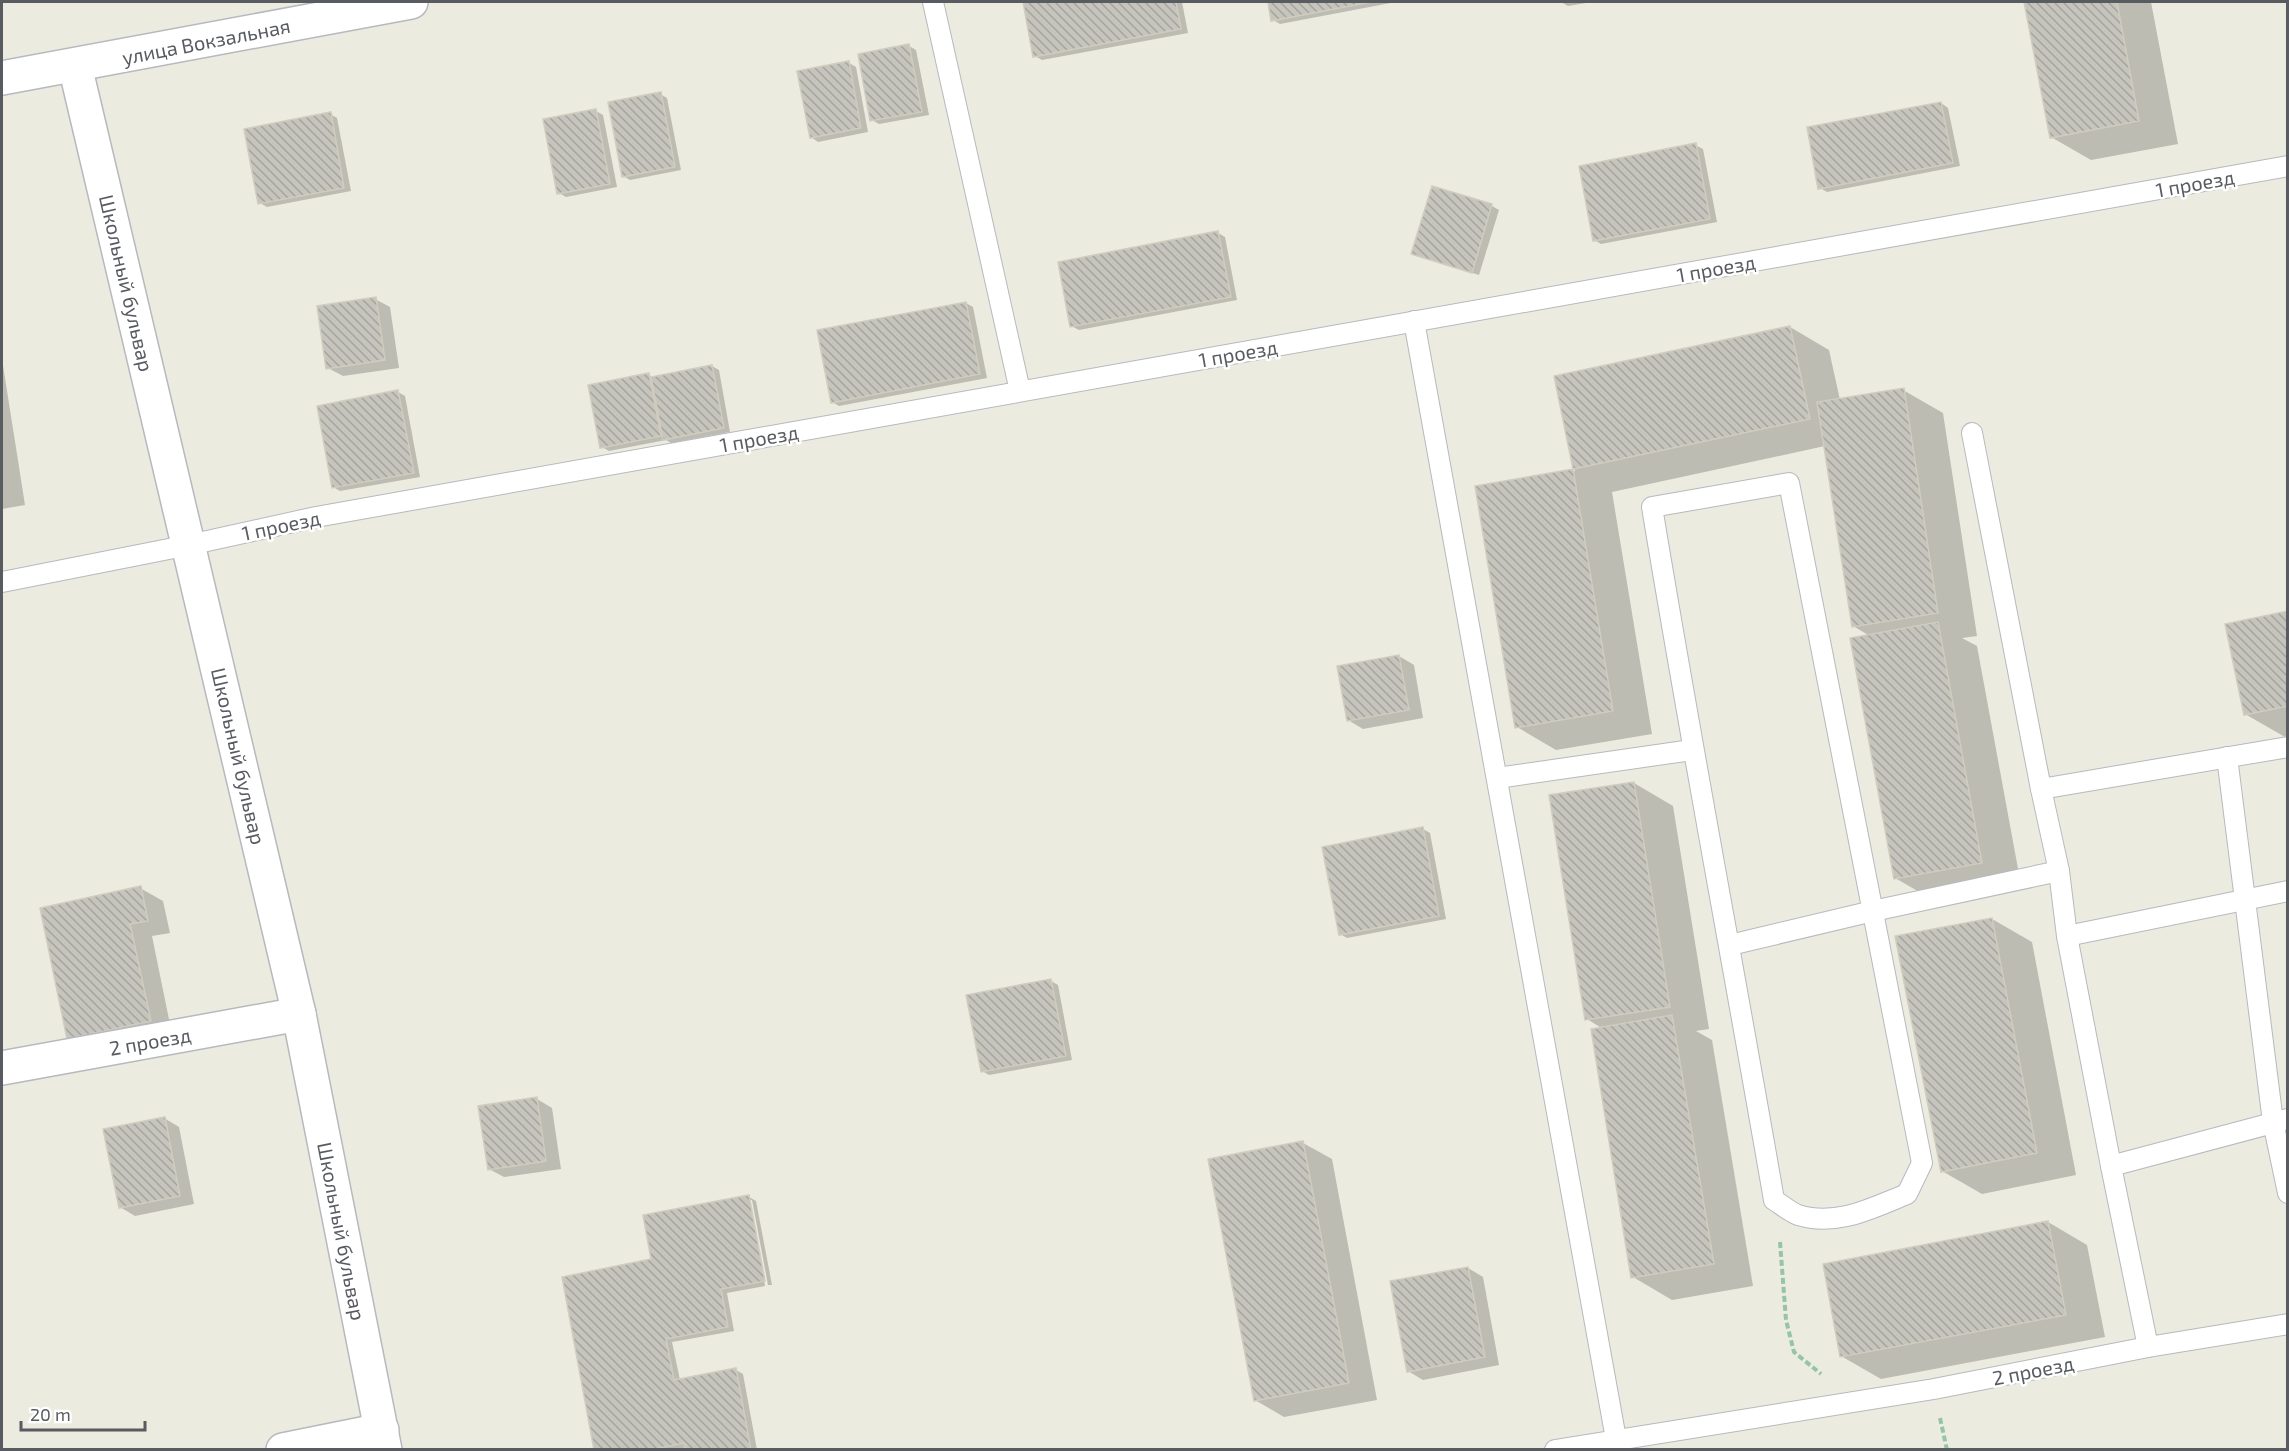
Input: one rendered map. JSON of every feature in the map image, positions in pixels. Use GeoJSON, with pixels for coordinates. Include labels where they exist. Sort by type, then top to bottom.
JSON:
{"type":"FeatureCollection","features":[{"type":"Feature","properties":{"kind":"street","name":"улица Вокзальная"},"geometry":{"type":"LineString","coordinates":[[2,78],[411,2]]}},
{"type":"Feature","properties":{"kind":"street","name":"Школьный бульвар"},"geometry":{"type":"LineString","coordinates":[[75,66],[299,1014],[384,1440]]}},
{"type":"Feature","properties":{"kind":"street","name":"2 проезд"},"geometry":{"type":"LineString","coordinates":[[2,1068],[299,1014]]}},
{"type":"Feature","properties":{"kind":"street"},"geometry":{"type":"LineString","coordinates":[[283,1449],[384,1440]]}},
{"type":"Feature","properties":{"kind":"lane"},"geometry":{"type":"LineString","coordinates":[[933,2],[1020,391]]}},
{"type":"Feature","properties":{"kind":"lane","name":"1 проезд"},"geometry":{"type":"LineString","coordinates":[[2,582],[316,517],[2288,166]]}},
{"type":"Feature","properties":{"kind":"lane"},"geometry":{"type":"LineString","coordinates":[[1414,321],[1616,1439]]}},
{"type":"Feature","properties":{"kind":"lane"},"geometry":{"type":"LineString","coordinates":[[1972,433],[2059,871],[2067,936],[2148,1347]]}},
{"type":"Feature","properties":{"kind":"lane"},"geometry":{"type":"LineString","coordinates":[[1789,483],[1922,1163],[1907,1194],[1843,1219],[1797,1214],[1774,1200],[1730,945],[1692,750],[1652,507],[1789,483]]}},
{"type":"Feature","properties":{"kind":"lane"},"geometry":{"type":"LineString","coordinates":[[2041,789],[2288,747]]}},
{"type":"Feature","properties":{"kind":"lane"},"geometry":{"type":"LineString","coordinates":[[1497,778],[1692,750]]}},
{"type":"Feature","properties":{"kind":"lane"},"geometry":{"type":"LineString","coordinates":[[2227,757],[2245,899],[2280,1120],[2288,1193]]}},
{"type":"Feature","properties":{"kind":"lane"},"geometry":{"type":"LineString","coordinates":[[1730,945],[2059,871]]}},
{"type":"Feature","properties":{"kind":"lane"},"geometry":{"type":"LineString","coordinates":[[2067,936],[2288,891]]}},
{"type":"Feature","properties":{"kind":"lane"},"geometry":{"type":"LineString","coordinates":[[2111,1166],[2280,1120]]}},
{"type":"Feature","properties":{"kind":"lane","name":"2 проезд"},"geometry":{"type":"LineString","coordinates":[[1555,1449],[1934,1389],[2148,1347],[2288,1324]]}},
{"type":"Feature","properties":{"kind":"path"},"geometry":{"type":"LineString","coordinates":[[1774,1200],[1784,1272],[1786,1320],[1794,1352],[1831,1381],[1865,1400]]}},
{"type":"Feature","properties":{"kind":"building"},"geometry":{"type":"Polygon","coordinates":[[[1023,2],[1176,2],[1181,29],[1033,57],[1023,2]]]}},
{"type":"Feature","properties":{"kind":"building"},"geometry":{"type":"Polygon","coordinates":[[[1268,2],[1371,2],[1271,21],[1268,2]]]}},
{"type":"Feature","properties":{"kind":"building"},"geometry":{"type":"Polygon","coordinates":[[[2024,2],[2117,2],[2139,121],[2050,138],[2024,2]]]}},
{"type":"Feature","properties":{"kind":"building"},"geometry":{"type":"Polygon","coordinates":[[[909,44],[922,112],[870,121],[858,54],[909,44]]]}},
{"type":"Feature","properties":{"kind":"building"},"geometry":{"type":"Polygon","coordinates":[[[849,61],[861,128],[810,138],[797,71],[849,61]]]}},
{"type":"Feature","properties":{"kind":"building"},"geometry":{"type":"Polygon","coordinates":[[[661,92],[675,167],[622,177],[608,102],[661,92]]]}},
{"type":"Feature","properties":{"kind":"building"},"geometry":{"type":"Polygon","coordinates":[[[1941,102],[1953,163],[1818,189],[1807,127],[1941,102]]]}},
{"type":"Feature","properties":{"kind":"building"},"geometry":{"type":"Polygon","coordinates":[[[596,109],[610,184],[557,194],[543,119],[596,109]]]}},
{"type":"Feature","properties":{"kind":"building"},"geometry":{"type":"Polygon","coordinates":[[[331,112],[344,188],[258,204],[244,129],[331,112]]]}},
{"type":"Feature","properties":{"kind":"building"},"geometry":{"type":"Polygon","coordinates":[[[1696,143],[1710,219],[1593,241],[1579,166],[1696,143]]]}},
{"type":"Feature","properties":{"kind":"building"},"geometry":{"type":"Polygon","coordinates":[[[1432,186],[1492,204],[1472,273],[1411,254],[1432,186]]]}},
{"type":"Feature","properties":{"kind":"building"},"geometry":{"type":"Polygon","coordinates":[[[1218,231],[1231,297],[1070,327],[1058,262],[1218,231]]]}},
{"type":"Feature","properties":{"kind":"building"},"geometry":{"type":"Polygon","coordinates":[[[376,297],[385,360],[326,369],[317,306],[376,297]]]}},
{"type":"Feature","properties":{"kind":"building"},"geometry":{"type":"Polygon","coordinates":[[[966,302],[980,374],[831,403],[817,330],[966,302]]]}},
{"type":"Feature","properties":{"kind":"building"},"geometry":{"type":"Polygon","coordinates":[[[1790,326],[1810,419],[1573,469],[1554,376],[1790,326]]]}},
{"type":"Feature","properties":{"kind":"building"},"geometry":{"type":"Polygon","coordinates":[[[712,365],[724,428],[663,440],[651,377],[712,365]]]}},
{"type":"Feature","properties":{"kind":"building"},"geometry":{"type":"Polygon","coordinates":[[[649,373],[661,436],[600,448],[588,385],[649,373]]]}},
{"type":"Feature","properties":{"kind":"building"},"geometry":{"type":"Polygon","coordinates":[[[1904,388],[1938,613],[1852,627],[1817,402],[1904,388]]]}},
{"type":"Feature","properties":{"kind":"building"},"geometry":{"type":"Polygon","coordinates":[[[398,390],[414,473],[332,488],[317,406],[398,390]]]}},
{"type":"Feature","properties":{"kind":"building"},"geometry":{"type":"Polygon","coordinates":[[[1573,469],[1613,711],[1515,728],[1475,486],[1573,469]]]}},
{"type":"Feature","properties":{"kind":"building"},"geometry":{"type":"Polygon","coordinates":[[[2288,611],[2288,706],[2244,715],[2225,624],[2288,611]]]}},
{"type":"Feature","properties":{"kind":"building"},"geometry":{"type":"Polygon","coordinates":[[[1938,622],[1982,863],[1894,879],[1850,638],[1938,622]]]}},
{"type":"Feature","properties":{"kind":"building"},"geometry":{"type":"Polygon","coordinates":[[[1399,655],[1409,710],[1347,721],[1337,666],[1399,655]]]}},
{"type":"Feature","properties":{"kind":"building"},"geometry":{"type":"Polygon","coordinates":[[[1634,782],[1670,1007],[1585,1020],[1549,795],[1634,782]]]}},
{"type":"Feature","properties":{"kind":"building"},"geometry":{"type":"Polygon","coordinates":[[[1423,827],[1439,916],[1339,935],[1322,847],[1423,827]]]}},
{"type":"Feature","properties":{"kind":"building"},"geometry":{"type":"Polygon","coordinates":[[[141,886],[148,921],[130,924],[151,1021],[67,1039],[40,908],[141,886]]]}},
{"type":"Feature","properties":{"kind":"building"},"geometry":{"type":"Polygon","coordinates":[[[1992,918],[2037,1153],[1941,1172],[1895,936],[1992,918]]]}},
{"type":"Feature","properties":{"kind":"building"},"geometry":{"type":"Polygon","coordinates":[[[1051,979],[1066,1056],[981,1072],[966,995],[1051,979]]]}},
{"type":"Feature","properties":{"kind":"building"},"geometry":{"type":"Polygon","coordinates":[[[1672,1015],[1714,1264],[1631,1278],[1591,1029],[1672,1015]]]}},
{"type":"Feature","properties":{"kind":"building"},"geometry":{"type":"Polygon","coordinates":[[[537,1097],[546,1161],[488,1170],[478,1106],[537,1097]]]}},
{"type":"Feature","properties":{"kind":"building"},"geometry":{"type":"Polygon","coordinates":[[[165,1117],[180,1196],[119,1208],[103,1129],[165,1117]]]}},
{"type":"Feature","properties":{"kind":"building"},"geometry":{"type":"Polygon","coordinates":[[[1303,1141],[1349,1383],[1254,1401],[1208,1159],[1303,1141]]]}},
{"type":"Feature","properties":{"kind":"building"},"geometry":{"type":"Polygon","coordinates":[[[749,1195],[765,1281],[721,1289],[728,1327],[666,1339],[674,1380],[736,1368],[751,1450],[686,1450],[684,1443],[650,1450],[594,1450],[562,1277],[651,1259],[643,1215],[749,1195]]]}},
{"type":"Feature","properties":{"kind":"building"},"geometry":{"type":"Polygon","coordinates":[[[2048,1221],[2066,1315],[1840,1357],[1823,1264],[2048,1221]]]}},
{"type":"Feature","properties":{"kind":"building"},"geometry":{"type":"Polygon","coordinates":[[[1468,1267],[1485,1357],[1407,1372],[1390,1281],[1468,1267]]]}}]}
